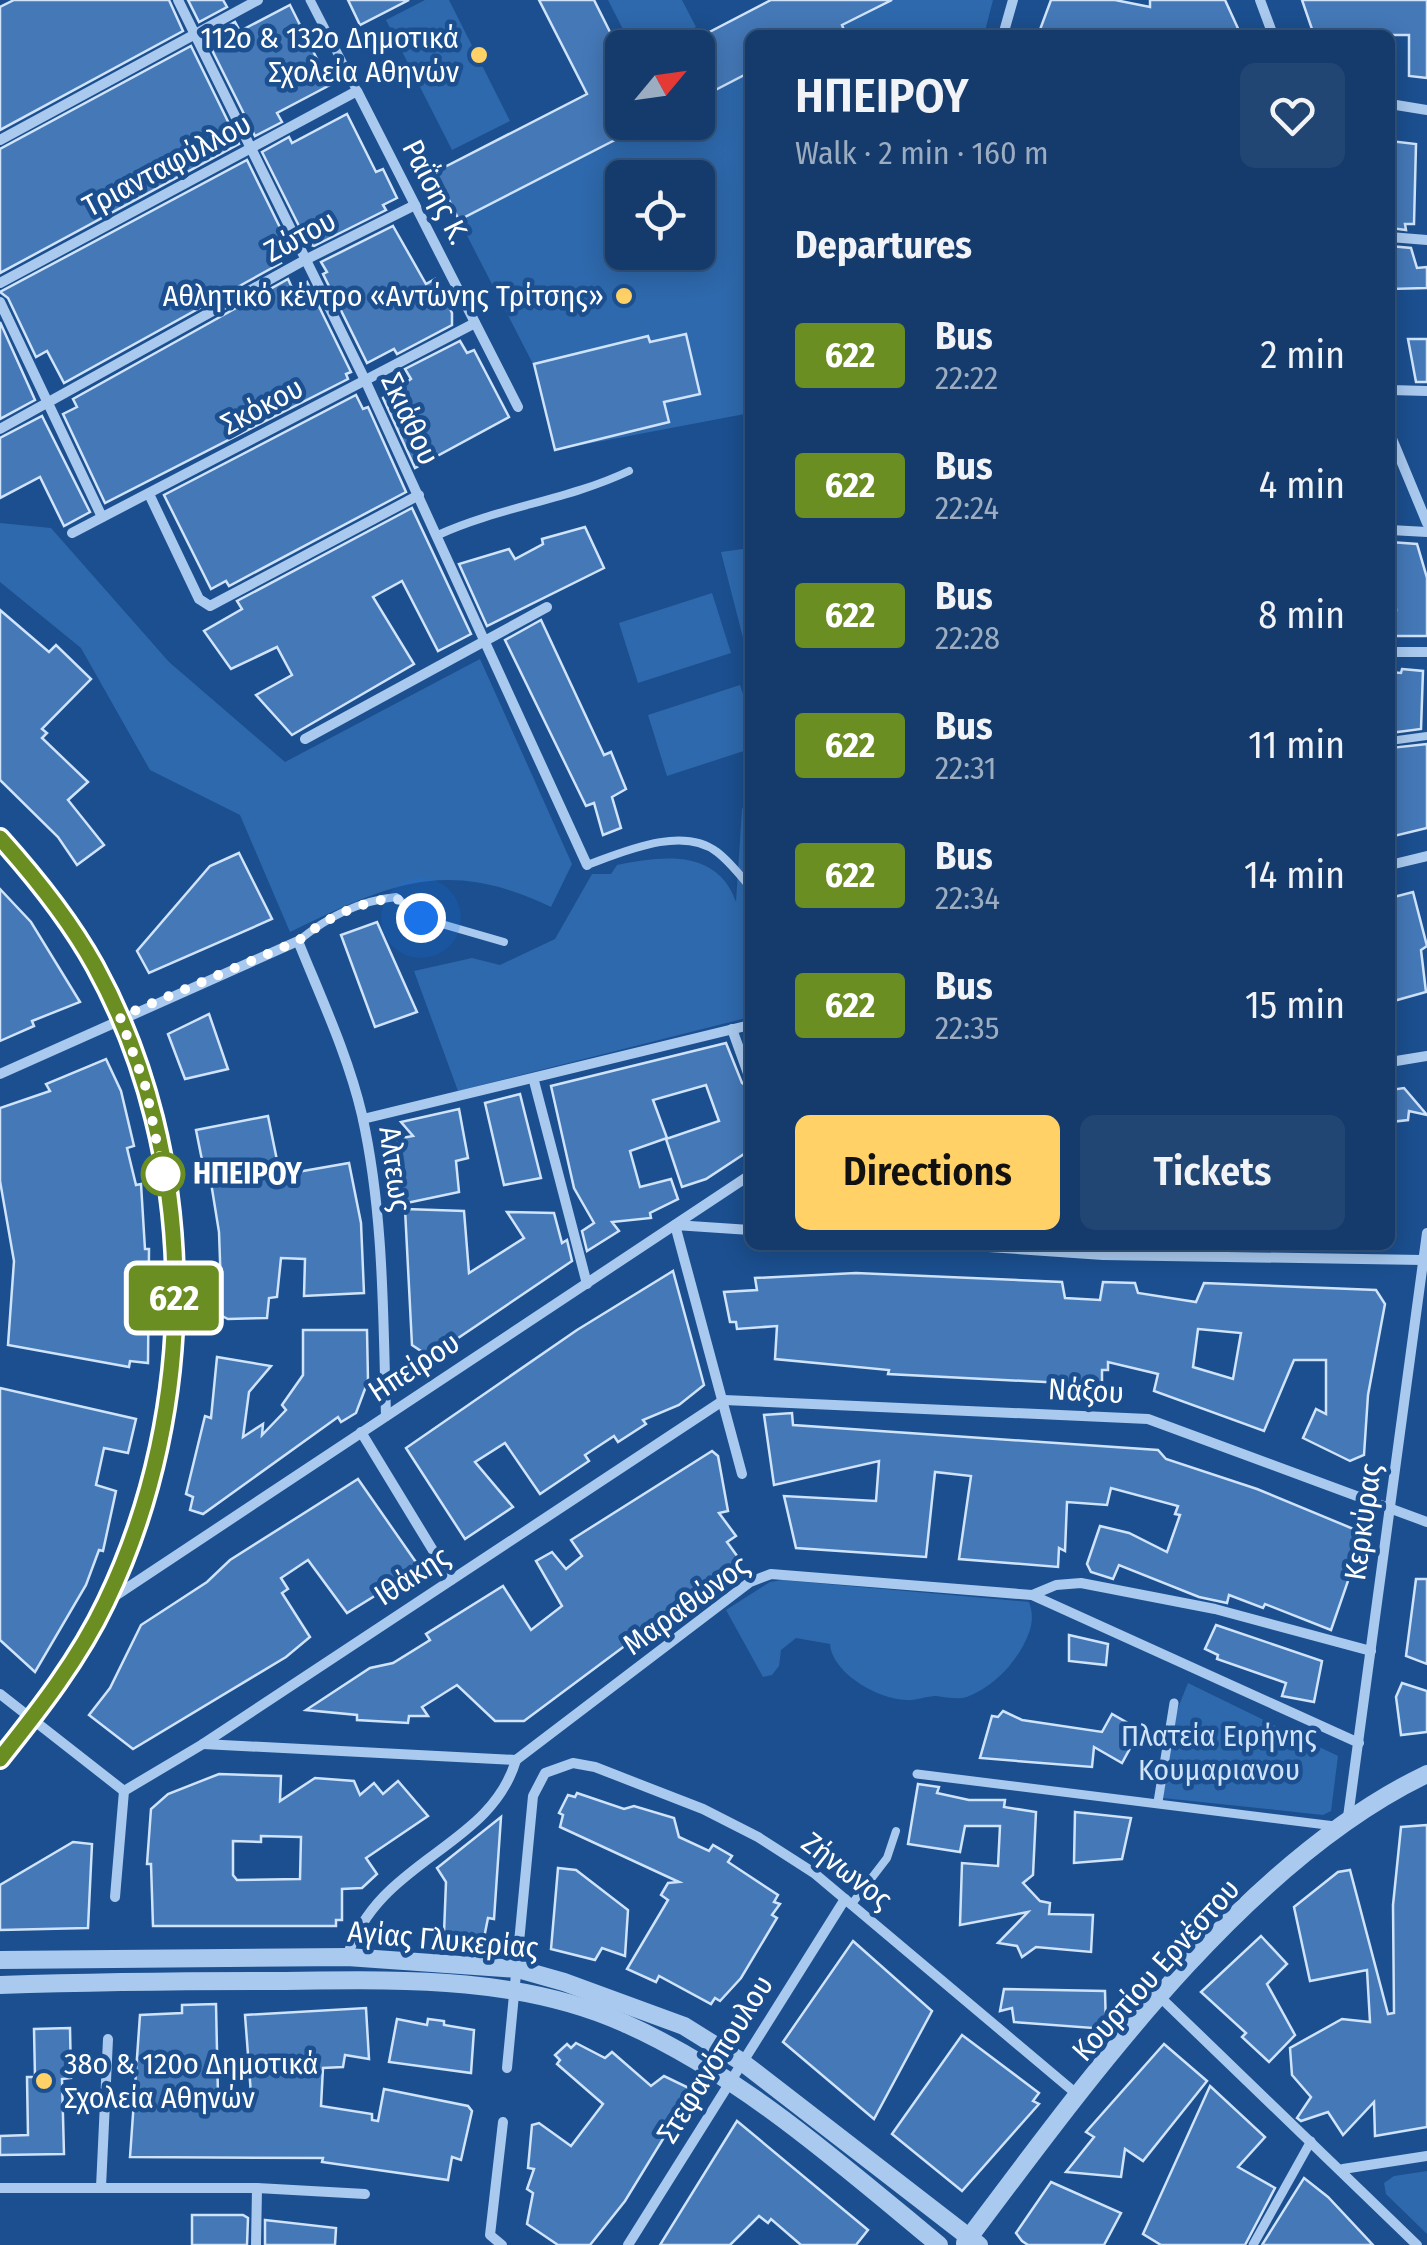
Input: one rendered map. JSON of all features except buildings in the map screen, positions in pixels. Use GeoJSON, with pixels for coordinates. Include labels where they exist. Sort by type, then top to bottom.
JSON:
{"type":"FeatureCollection","features":[{"type":"Feature","properties":{"kind":"street","name":"Σκιάθου"},"geometry":{"type":"LineString","coordinates":[[178,0],[438,535],[587,865]]}},
{"type":"Feature","properties":{"kind":"street"},"geometry":{"type":"LineString","coordinates":[[0,140],[258,0]]}},
{"type":"Feature","properties":{"kind":"street","name":"Ραΐσης Κ."},"geometry":{"type":"LineString","coordinates":[[310,0],[518,406]]}},
{"type":"Feature","properties":{"kind":"street"},"geometry":{"type":"LineString","coordinates":[[1004,30],[1013,0]]}},
{"type":"Feature","properties":{"kind":"street"},"geometry":{"type":"LineString","coordinates":[[1260,0],[1271,30]]}},
{"type":"Feature","properties":{"kind":"street","name":"Τριανταφύλλου"},"geometry":{"type":"LineString","coordinates":[[0,283],[357,91]]}},
{"type":"Feature","properties":{"kind":"street"},"geometry":{"type":"LineString","coordinates":[[1395,105],[1427,110]]}},
{"type":"Feature","properties":{"kind":"street","name":"Ζώτου"},"geometry":{"type":"LineString","coordinates":[[0,429],[303,261],[415,205]]}},
{"type":"Feature","properties":{"kind":"street"},"geometry":{"type":"LineString","coordinates":[[1395,237],[1427,240]]}},
{"type":"Feature","properties":{"kind":"street"},"geometry":{"type":"LineString","coordinates":[[0,302],[102,517]]}},
{"type":"Feature","properties":{"kind":"street","name":"Σκόκου"},"geometry":{"type":"LineString","coordinates":[[72,532],[475,323]]}},
{"type":"Feature","properties":{"kind":"street"},"geometry":{"type":"LineString","coordinates":[[1395,390],[1427,391]]}},
{"type":"Feature","properties":{"kind":"street"},"geometry":{"type":"LineString","coordinates":[[1395,446],[1427,523]]}},
{"type":"Feature","properties":{"kind":"street"},"geometry":{"type":"LineString","coordinates":[[149,494],[199,599],[210,606],[419,495]]}},
{"type":"Feature","properties":{"kind":"street"},"geometry":{"type":"LineString","coordinates":[[1395,530],[1427,532]]}},
{"type":"Feature","properties":{"kind":"street"},"geometry":{"type":"LineString","coordinates":[[305,739],[546,608]]}},
{"type":"Feature","properties":{"kind":"street"},"geometry":{"type":"LineString","coordinates":[[1395,652],[1427,652]]}},
{"type":"Feature","properties":{"kind":"street"},"geometry":{"type":"LineString","coordinates":[[0,838],[64,916],[120,1017],[146,1088],[159,1144],[174,1273],[174,1334],[160,1443],[148,1495],[106,1602],[31,1721],[0,1759]]}},
{"type":"Feature","properties":{"kind":"street"},"geometry":{"type":"LineString","coordinates":[[1395,864],[1427,856]]}},
{"type":"Feature","properties":{"kind":"street"},"geometry":{"type":"LineString","coordinates":[[0,1074],[120,1017],[298,941]]}},
{"type":"Feature","properties":{"kind":"street","name":"Αλτεως"},"geometry":{"type":"LineString","coordinates":[[298,941],[342,1049],[363,1119],[380,1252],[386,1416]]}},
{"type":"Feature","properties":{"kind":"street"},"geometry":{"type":"LineString","coordinates":[[363,1119],[745,1026]]}},
{"type":"Feature","properties":{"kind":"street"},"geometry":{"type":"LineString","coordinates":[[732,1029],[745,1065]]}},
{"type":"Feature","properties":{"kind":"street"},"geometry":{"type":"LineString","coordinates":[[1395,1061],[1427,1056]]}},
{"type":"Feature","properties":{"kind":"street"},"geometry":{"type":"LineString","coordinates":[[534,1080],[586,1284]]}},
{"type":"Feature","properties":{"kind":"street","name":"Ηπείρου"},"geometry":{"type":"LineString","coordinates":[[106,1602],[745,1178]]}},
{"type":"Feature","properties":{"kind":"street"},"geometry":{"type":"LineString","coordinates":[[742,1474],[675,1225],[745,1230]]}},
{"type":"Feature","properties":{"kind":"street","name":"Κερκύρας"},"geometry":{"type":"LineString","coordinates":[[1342,1822],[1359,1743],[1427,1233]]}},
{"type":"Feature","properties":{"kind":"street"},"geometry":{"type":"LineString","coordinates":[[1103,1250],[1425,1260]]}},
{"type":"Feature","properties":{"kind":"street","name":"Νάξου"},"geometry":{"type":"LineString","coordinates":[[724,1400],[1148,1418],[1427,1522]]}},
{"type":"Feature","properties":{"kind":"street","name":"Ιθάκης"},"geometry":{"type":"LineString","coordinates":[[124,1791],[203,1744],[724,1400]]}},
{"type":"Feature","properties":{"kind":"street"},"geometry":{"type":"LineString","coordinates":[[361,1432],[451,1580]]}},
{"type":"Feature","properties":{"kind":"street","name":"Μαραθώνος"},"geometry":{"type":"LineString","coordinates":[[516,1760],[750,1582],[771,1574],[1032,1596],[1359,1743]]}},
{"type":"Feature","properties":{"kind":"street","name":"Μαραθώνος"},"geometry":{"type":"LineString","coordinates":[[1032,1596],[1056,1585],[1082,1583],[1215,1610],[1371,1652]]}},
{"type":"Feature","properties":{"kind":"street"},"geometry":{"type":"LineString","coordinates":[[0,1694],[124,1791],[115,1897]]}},
{"type":"Feature","properties":{"kind":"street"},"geometry":{"type":"LineString","coordinates":[[1158,1802],[1174,1703]]}},
{"type":"Feature","properties":{"kind":"street"},"geometry":{"type":"LineString","coordinates":[[203,1744],[516,1760],[498,1802],[410,1870],[368,1910],[347,1957]]}},
{"type":"Feature","properties":{"kind":"street","name":"Ζήνωνος"},"geometry":{"type":"LineString","coordinates":[[518,1969],[534,1796],[544,1773],[573,1762],[594,1766],[703,1809],[758,1837],[848,1902],[1079,2096]]}},
{"type":"Feature","properties":{"kind":"street"},"geometry":{"type":"LineString","coordinates":[[917,1774],[1342,1822]]}},
{"type":"Feature","properties":{"kind":"street","name":"Κουρτίου Ερνέστου"},"geometry":{"type":"LineString","coordinates":[[970,2242],[1079,2096],[1218,1934],[1342,1822],[1427,1774]]}},
{"type":"Feature","properties":{"kind":"street","name":"Στεφανόπουλου"},"geometry":{"type":"LineString","coordinates":[[628,2245],[848,1902]]}},
{"type":"Feature","properties":{"kind":"street","name":"Αγίας Γλυκερίας"},"geometry":{"type":"LineString","coordinates":[[0,1960],[347,1957],[518,1969],[619,1999],[684,2026],[742,2062],[970,2242]]}},
{"type":"Feature","properties":{"kind":"street"},"geometry":{"type":"LineString","coordinates":[[508,2068],[518,1969]]}},
{"type":"Feature","properties":{"kind":"street","name":"Αγίας Γλυκερίας"},"geometry":{"type":"LineString","coordinates":[[0,1985],[389,1980],[518,1992],[622,2022],[730,2082],[939,2245]]}},
{"type":"Feature","properties":{"kind":"street"},"geometry":{"type":"LineString","coordinates":[[1160,1997],[1343,2169],[1417,2245]]}},
{"type":"Feature","properties":{"kind":"street"},"geometry":{"type":"LineString","coordinates":[[101,2188],[108,2039]]}},
{"type":"Feature","properties":{"kind":"street"},"geometry":{"type":"LineString","coordinates":[[502,2245],[490,2235],[503,2122]]}},
{"type":"Feature","properties":{"kind":"street"},"geometry":{"type":"LineString","coordinates":[[1254,2245],[1312,2141]]}},
{"type":"Feature","properties":{"kind":"street"},"geometry":{"type":"LineString","coordinates":[[1343,2169],[1427,2156]]}},
{"type":"Feature","properties":{"kind":"street"},"geometry":{"type":"LineString","coordinates":[[0,2188],[257,2188],[365,2194]]}},
{"type":"Feature","properties":{"kind":"street"},"geometry":{"type":"LineString","coordinates":[[256,2245],[257,2188]]}},
{"type":"Feature","properties":{"kind":"lane"},"geometry":{"type":"LineString","coordinates":[[438,535],[466,522],[597,486],[629,470]]}},
{"type":"Feature","properties":{"kind":"lane"},"geometry":{"type":"LineString","coordinates":[[1395,739],[1427,736]]}},
{"type":"Feature","properties":{"kind":"lane"},"geometry":{"type":"LineString","coordinates":[[587,865],[671,840],[716,850],[745,881]]}},
{"type":"Feature","properties":{"kind":"lane"},"geometry":{"type":"LineString","coordinates":[[298,941],[322,922],[367,900],[396,898],[421,918],[504,942]]}},
{"type":"Feature","properties":{"kind":"lane","name":"Στεφανόπουλου"},"geometry":{"type":"LineString","coordinates":[[848,1902],[887,1858],[896,1831]]}},
{"type":"Feature","properties":{"kind":"green space"},"geometry":{"type":"Polygon","coordinates":[[[425,0],[449,0],[510,121],[452,150],[386,20],[425,0]]]}},
{"type":"Feature","properties":{"kind":"green space"},"geometry":{"type":"Polygon","coordinates":[[[608,0],[682,0],[696,27],[690,30],[623,30],[608,0]]]}},
{"type":"Feature","properties":{"kind":"green space"},"geometry":{"type":"Polygon","coordinates":[[[892,0],[993,0],[985,30],[832,30],[892,0]]]}},
{"type":"Feature","properties":{"kind":"green space","name":"Αθλητικό κέντρο «Αντώνης Τρίτσης»"},"geometry":{"type":"Polygon","coordinates":[[[745,74],[745,414],[555,450],[533,364],[459,220],[617,140],[715,140],[715,90],[745,74]]]}},
{"type":"Feature","properties":{"kind":"green space"},"geometry":{"type":"Polygon","coordinates":[[[0,523],[51,528],[169,662],[285,762],[480,659],[572,864],[551,907],[479,883],[448,880],[388,890],[290,932],[240,815],[150,770],[81,648],[0,582],[0,523]]]}},
{"type":"Feature","properties":{"kind":"green space"},"geometry":{"type":"Polygon","coordinates":[[[745,549],[745,646],[721,552],[745,549]]]}},
{"type":"Feature","properties":{"kind":"green space"},"geometry":{"type":"Polygon","coordinates":[[[712,593],[731,653],[638,683],[619,623],[712,593]]]}},
{"type":"Feature","properties":{"kind":"green space"},"geometry":{"type":"Polygon","coordinates":[[[740,685],[745,700],[745,751],[667,776],[648,715],[740,685]]]}},
{"type":"Feature","properties":{"kind":"green space"},"geometry":{"type":"Polygon","coordinates":[[[745,804],[745,1018],[458,1091],[414,971],[472,958],[500,965],[555,939],[592,874],[611,874],[617,865],[652,859],[702,864],[716,872],[736,902],[745,804]]]}},
{"type":"Feature","properties":{"kind":"green space"},"geometry":{"type":"Polygon","coordinates":[[[770,1582],[1029,1602],[1031,1624],[1013,1662],[992,1683],[963,1698],[906,1700],[883,1695],[848,1674],[833,1655],[830,1644],[796,1638],[781,1650],[779,1666],[772,1675],[763,1677],[726,1610],[770,1582]]]}},
{"type":"Feature","properties":{"kind":"green space","name":"Πλατεία Ειρήνης Κουμαριανου"},"geometry":{"type":"Polygon","coordinates":[[[1188,1683],[1338,1756],[1331,1811],[1323,1815],[1163,1798],[1176,1713],[1188,1683]]]}},
{"type":"Feature","properties":{"kind":"green space"},"geometry":{"type":"Polygon","coordinates":[[[1427,2171],[1427,2234],[1386,2194],[1384,2183],[1394,2176],[1427,2171]]]}},
{"type":"Feature","properties":{"kind":"bus line","name":"622"},"geometry":{"type":"LineString","coordinates":[[0,838],[64,916],[95,966],[120,1017],[146,1088],[168,1205],[174,1334],[160,1443],[148,1495],[129,1546],[106,1602],[81,1648],[0,1759]]}},
{"type":"Feature","properties":{"kind":"place","name":"112ο & 132ο Δημοτικά Σχολεία Αθηνών"},"geometry":{"type":"Point","coordinates":[479,55]}},
{"type":"Feature","properties":{"kind":"place","name":"Αθλητικό κέντρο «Αντώνης Τρίτσης»"},"geometry":{"type":"Point","coordinates":[624,296]}},
{"type":"Feature","properties":{"kind":"place","name":"ΗΠΕΙΡΟΥ"},"geometry":{"type":"Point","coordinates":[163,1174]}},
{"type":"Feature","properties":{"kind":"place","name":"38ο & 120ο Δημοτικά Σχολεία Αθηνών"},"geometry":{"type":"Point","coordinates":[44,2081]}},
{"type":"Feature","properties":{"kind":"route"},"geometry":{"type":"LineString","coordinates":[[163,1174],[146,1088],[120,1017],[298,941],[322,922],[367,900],[396,898],[421,918]]}}]}
